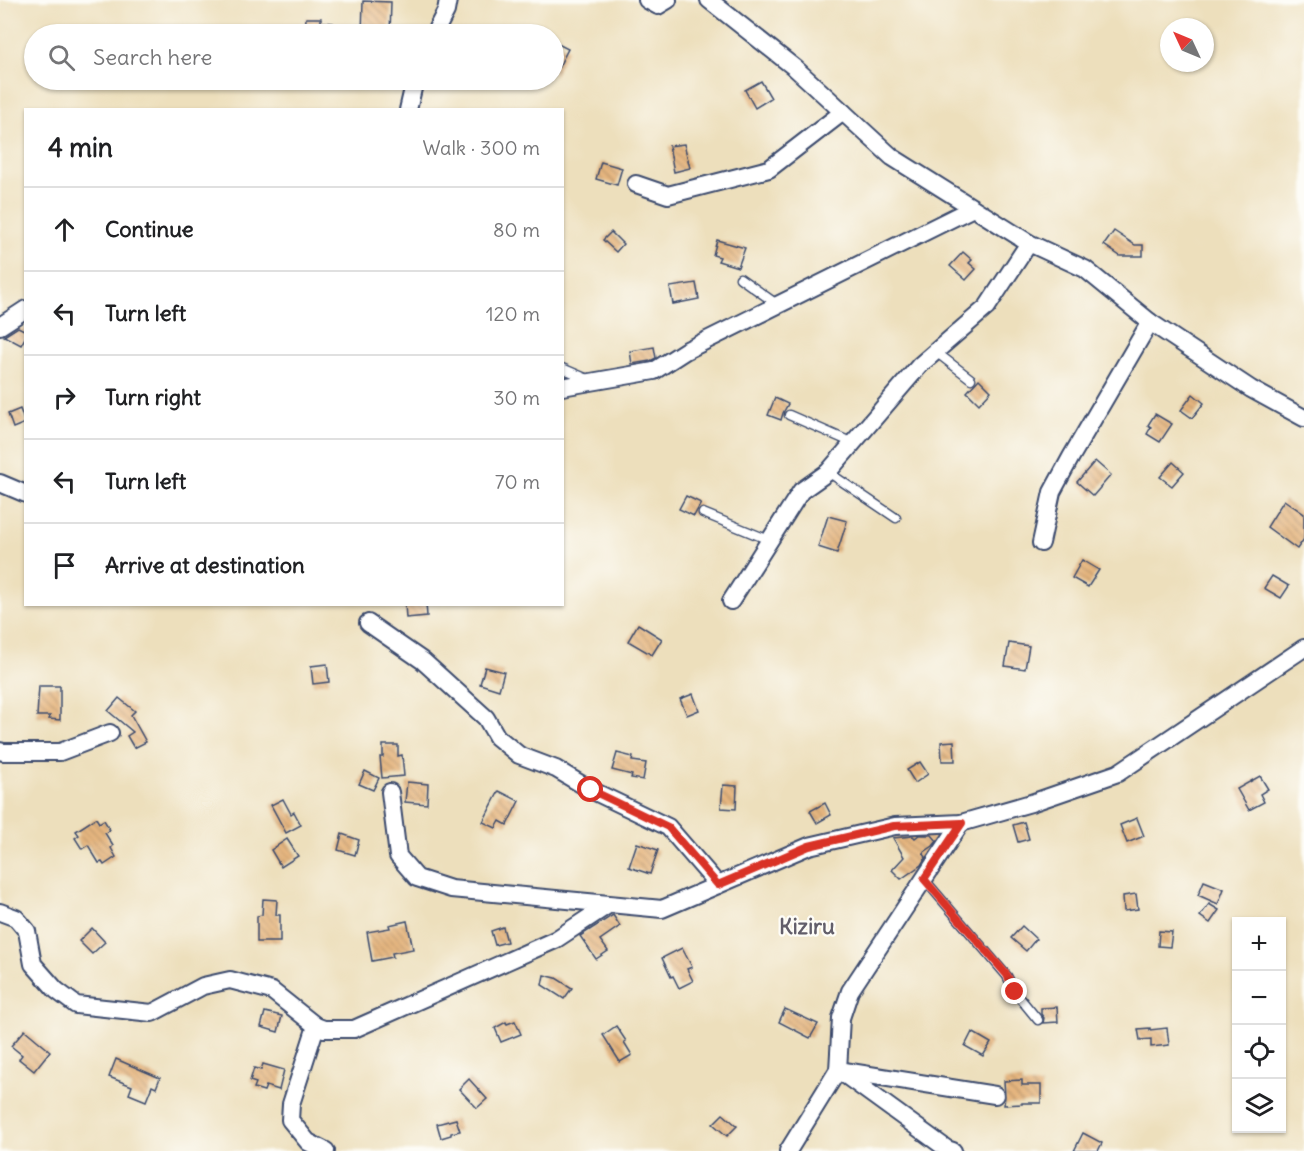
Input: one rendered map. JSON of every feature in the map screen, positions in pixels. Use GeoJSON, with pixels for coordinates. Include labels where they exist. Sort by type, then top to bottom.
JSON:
{"type":"FeatureCollection","features":[{"type":"Feature","properties":{"kind":"street"},"geometry":{"type":"LineString","coordinates":[[439,24],[446,11],[448,0]]}},
{"type":"Feature","properties":{"kind":"street"},"geometry":{"type":"LineString","coordinates":[[647,0],[658,6],[668,0]]}},
{"type":"Feature","properties":{"kind":"street"},"geometry":{"type":"LineString","coordinates":[[709,0],[795,68],[892,157],[1029,243],[1085,269],[1150,322],[1251,389],[1304,418]]}},
{"type":"Feature","properties":{"kind":"street"},"geometry":{"type":"LineString","coordinates":[[408,108],[413,90]]}},
{"type":"Feature","properties":{"kind":"street"},"geometry":{"type":"LineString","coordinates":[[636,184],[668,195],[769,169],[843,112]]}},
{"type":"Feature","properties":{"kind":"street"},"geometry":{"type":"LineString","coordinates":[[564,387],[654,371],[685,351],[973,208]]}},
{"type":"Feature","properties":{"kind":"street"},"geometry":{"type":"LineString","coordinates":[[731,601],[801,491],[828,472],[921,365],[987,307],[1029,243]]}},
{"type":"Feature","properties":{"kind":"street"},"geometry":{"type":"LineString","coordinates":[[0,326],[24,310]]}},
{"type":"Feature","properties":{"kind":"street"},"geometry":{"type":"LineString","coordinates":[[1041,543],[1052,492],[1150,322]]}},
{"type":"Feature","properties":{"kind":"street"},"geometry":{"type":"LineString","coordinates":[[0,483],[24,493]]}},
{"type":"Feature","properties":{"kind":"street"},"geometry":{"type":"LineString","coordinates":[[368,623],[423,661],[486,718],[497,737],[519,755],[556,769],[591,790],[668,827],[718,885]]}},
{"type":"Feature","properties":{"kind":"street"},"geometry":{"type":"LineString","coordinates":[[390,792],[398,856],[417,878],[451,889],[662,909],[809,846],[894,826],[962,823],[1031,803],[1118,773],[1304,648]]}},
{"type":"Feature","properties":{"kind":"street"},"geometry":{"type":"LineString","coordinates":[[0,751],[60,752],[110,733]]}},
{"type":"Feature","properties":{"kind":"street"},"geometry":{"type":"LineString","coordinates":[[788,1151],[838,1070],[841,1018],[850,991],[962,823]]}},
{"type":"Feature","properties":{"kind":"street"},"geometry":{"type":"LineString","coordinates":[[0,912],[16,918],[27,931],[33,964],[56,990],[75,1005],[152,1013],[203,986],[230,980],[272,991],[316,1026],[324,1029],[354,1029],[555,940],[608,905]]}},
{"type":"Feature","properties":{"kind":"street"},"geometry":{"type":"LineString","coordinates":[[316,1026],[291,1104],[290,1120],[308,1142],[326,1151]]}},
{"type":"Feature","properties":{"kind":"street"},"geometry":{"type":"LineString","coordinates":[[838,1070],[995,1095]]}},
{"type":"Feature","properties":{"kind":"street"},"geometry":{"type":"LineString","coordinates":[[838,1070],[947,1149],[953,1151]]}},
{"type":"Feature","properties":{"kind":"lane"},"geometry":{"type":"LineString","coordinates":[[740,278],[778,304]]}},
{"type":"Feature","properties":{"kind":"lane"},"geometry":{"type":"LineString","coordinates":[[936,352],[971,379]]}},
{"type":"Feature","properties":{"kind":"lane"},"geometry":{"type":"LineString","coordinates":[[564,369],[593,381]]}},
{"type":"Feature","properties":{"kind":"lane"},"geometry":{"type":"LineString","coordinates":[[789,415],[854,443]]}},
{"type":"Feature","properties":{"kind":"lane"},"geometry":{"type":"LineString","coordinates":[[828,472],[896,518]]}},
{"type":"Feature","properties":{"kind":"lane"},"geometry":{"type":"LineString","coordinates":[[703,513],[769,540]]}},
{"type":"Feature","properties":{"kind":"lane"},"geometry":{"type":"LineString","coordinates":[[924,879],[1007,975],[1015,992],[1038,1020]]}},
{"type":"Feature","properties":{"kind":"building"},"geometry":{"type":"Polygon","coordinates":[[[363,1],[391,2],[390,24],[362,24],[363,1]]]}},
{"type":"Feature","properties":{"kind":"building"},"geometry":{"type":"Polygon","coordinates":[[[306,18],[321,18],[321,22],[333,23],[333,24],[306,24],[306,18]]]}},
{"type":"Feature","properties":{"kind":"building"},"geometry":{"type":"Polygon","coordinates":[[[761,81],[771,98],[755,108],[745,90],[761,81]]]}},
{"type":"Feature","properties":{"kind":"building"},"geometry":{"type":"Polygon","coordinates":[[[684,144],[690,168],[674,172],[669,146],[684,144]]]}},
{"type":"Feature","properties":{"kind":"building"},"geometry":{"type":"Polygon","coordinates":[[[601,162],[622,168],[617,185],[596,179],[601,162]]]}},
{"type":"Feature","properties":{"kind":"building"},"geometry":{"type":"Polygon","coordinates":[[[1114,231],[1135,245],[1143,245],[1143,256],[1120,256],[1104,245],[1114,231]]]}},
{"type":"Feature","properties":{"kind":"building"},"geometry":{"type":"Polygon","coordinates":[[[611,232],[623,244],[616,252],[603,240],[611,232]]]}},
{"type":"Feature","properties":{"kind":"building"},"geometry":{"type":"Polygon","coordinates":[[[717,240],[745,248],[738,267],[718,261],[720,257],[713,255],[717,240]]]}},
{"type":"Feature","properties":{"kind":"building"},"geometry":{"type":"Polygon","coordinates":[[[963,252],[972,260],[969,263],[976,269],[966,280],[950,266],[963,252]]]}},
{"type":"Feature","properties":{"kind":"building"},"geometry":{"type":"Polygon","coordinates":[[[696,283],[699,299],[673,304],[670,287],[696,283]]]}},
{"type":"Feature","properties":{"kind":"building"},"geometry":{"type":"Polygon","coordinates":[[[18,327],[24,330],[24,340],[21,345],[4,336],[18,327]]]}},
{"type":"Feature","properties":{"kind":"building"},"geometry":{"type":"Polygon","coordinates":[[[654,347],[656,358],[632,364],[630,351],[654,347]]]}},
{"type":"Feature","properties":{"kind":"building"},"geometry":{"type":"Polygon","coordinates":[[[979,379],[991,391],[979,404],[967,392],[979,379]]]}},
{"type":"Feature","properties":{"kind":"building"},"geometry":{"type":"Polygon","coordinates":[[[1193,394],[1204,403],[1192,418],[1181,410],[1193,394]]]}},
{"type":"Feature","properties":{"kind":"building"},"geometry":{"type":"Polygon","coordinates":[[[775,398],[788,404],[781,420],[768,415],[775,398]]]}},
{"type":"Feature","properties":{"kind":"building"},"geometry":{"type":"Polygon","coordinates":[[[20,409],[24,423],[13,428],[8,414],[20,409]]]}},
{"type":"Feature","properties":{"kind":"building"},"geometry":{"type":"Polygon","coordinates":[[[1155,414],[1172,424],[1160,442],[1147,434],[1151,427],[1148,425],[1155,414]]]}},
{"type":"Feature","properties":{"kind":"building"},"geometry":{"type":"Polygon","coordinates":[[[1095,461],[1111,475],[1093,496],[1077,482],[1095,461]]]}},
{"type":"Feature","properties":{"kind":"building"},"geometry":{"type":"Polygon","coordinates":[[[1173,462],[1184,472],[1172,486],[1160,477],[1173,462]]]}},
{"type":"Feature","properties":{"kind":"building"},"geometry":{"type":"Polygon","coordinates":[[[686,496],[701,503],[694,516],[679,509],[686,496]]]}},
{"type":"Feature","properties":{"kind":"building"},"geometry":{"type":"Polygon","coordinates":[[[1284,500],[1304,514],[1304,539],[1297,549],[1267,527],[1284,500]]]}},
{"type":"Feature","properties":{"kind":"building"},"geometry":{"type":"Polygon","coordinates":[[[828,516],[847,521],[837,553],[818,547],[828,516]]]}},
{"type":"Feature","properties":{"kind":"building"},"geometry":{"type":"Polygon","coordinates":[[[1082,560],[1099,570],[1088,587],[1072,578],[1082,560]]]}},
{"type":"Feature","properties":{"kind":"building"},"geometry":{"type":"Polygon","coordinates":[[[1272,576],[1289,586],[1281,598],[1264,588],[1272,576]]]}},
{"type":"Feature","properties":{"kind":"building"},"geometry":{"type":"Polygon","coordinates":[[[405,606],[426,606],[427,616],[406,618],[405,606]]]}},
{"type":"Feature","properties":{"kind":"building"},"geometry":{"type":"Polygon","coordinates":[[[638,624],[662,639],[652,655],[628,641],[638,624]]]}},
{"type":"Feature","properties":{"kind":"building"},"geometry":{"type":"Polygon","coordinates":[[[1009,643],[1029,646],[1025,669],[1005,666],[1009,643]]]}},
{"type":"Feature","properties":{"kind":"building"},"geometry":{"type":"Polygon","coordinates":[[[327,664],[329,682],[313,684],[311,666],[327,664]]]}},
{"type":"Feature","properties":{"kind":"building"},"geometry":{"type":"Polygon","coordinates":[[[485,667],[504,672],[499,690],[480,684],[485,667]]]}},
{"type":"Feature","properties":{"kind":"building"},"geometry":{"type":"Polygon","coordinates":[[[39,686],[60,686],[60,720],[49,719],[50,716],[37,716],[39,686]]]}},
{"type":"Feature","properties":{"kind":"building"},"geometry":{"type":"Polygon","coordinates":[[[693,694],[699,710],[687,715],[680,699],[693,694]]]}},
{"type":"Feature","properties":{"kind":"building"},"geometry":{"type":"Polygon","coordinates":[[[119,698],[135,711],[131,715],[146,742],[134,748],[127,736],[133,732],[108,711],[119,698]]]}},
{"type":"Feature","properties":{"kind":"building"},"geometry":{"type":"Polygon","coordinates":[[[954,741],[955,761],[942,761],[941,742],[954,741]]]}},
{"type":"Feature","properties":{"kind":"building"},"geometry":{"type":"Polygon","coordinates":[[[383,745],[398,745],[398,756],[402,755],[404,776],[382,778],[380,757],[383,757],[383,745]]]}},
{"type":"Feature","properties":{"kind":"building"},"geometry":{"type":"Polygon","coordinates":[[[617,753],[633,757],[632,761],[646,763],[643,780],[612,770],[617,753]]]}},
{"type":"Feature","properties":{"kind":"building"},"geometry":{"type":"Polygon","coordinates":[[[920,762],[928,774],[915,783],[907,770],[920,762]]]}},
{"type":"Feature","properties":{"kind":"building"},"geometry":{"type":"Polygon","coordinates":[[[365,771],[379,778],[373,790],[359,784],[365,771]]]}},
{"type":"Feature","properties":{"kind":"building"},"geometry":{"type":"Polygon","coordinates":[[[1260,776],[1268,789],[1260,794],[1264,802],[1249,810],[1237,789],[1260,776]]]}},
{"type":"Feature","properties":{"kind":"building"},"geometry":{"type":"Polygon","coordinates":[[[407,782],[428,784],[427,804],[405,802],[407,782]]]}},
{"type":"Feature","properties":{"kind":"building"},"geometry":{"type":"Polygon","coordinates":[[[723,785],[737,786],[736,809],[721,808],[723,785]]]}},
{"type":"Feature","properties":{"kind":"building"},"geometry":{"type":"Polygon","coordinates":[[[499,791],[519,801],[507,825],[500,821],[496,828],[483,822],[499,791]]]}},
{"type":"Feature","properties":{"kind":"building"},"geometry":{"type":"Polygon","coordinates":[[[283,799],[291,814],[294,812],[301,825],[286,833],[271,805],[283,799]]]}},
{"type":"Feature","properties":{"kind":"building"},"geometry":{"type":"Polygon","coordinates":[[[825,803],[831,815],[817,823],[810,811],[825,803]]]}},
{"type":"Feature","properties":{"kind":"building"},"geometry":{"type":"Polygon","coordinates":[[[96,818],[99,823],[104,820],[110,830],[105,833],[113,846],[111,848],[116,857],[104,865],[102,862],[99,863],[88,845],[82,849],[75,838],[79,835],[76,831],[96,818]]]}},
{"type":"Feature","properties":{"kind":"building"},"geometry":{"type":"Polygon","coordinates":[[[1137,818],[1144,836],[1127,843],[1120,825],[1137,818]]]}},
{"type":"Feature","properties":{"kind":"building"},"geometry":{"type":"Polygon","coordinates":[[[1024,822],[1029,839],[1018,842],[1013,825],[1024,822]]]}},
{"type":"Feature","properties":{"kind":"building"},"geometry":{"type":"Polygon","coordinates":[[[342,834],[359,840],[355,855],[338,850],[342,834]]]}},
{"type":"Feature","properties":{"kind":"building"},"geometry":{"type":"Polygon","coordinates":[[[919,835],[932,835],[937,841],[923,853],[926,857],[921,865],[901,879],[892,870],[904,857],[893,838],[913,836],[915,838],[919,835]]]}},
{"type":"Feature","properties":{"kind":"building"},"geometry":{"type":"Polygon","coordinates":[[[287,839],[298,856],[281,867],[271,850],[287,839]]]}},
{"type":"Feature","properties":{"kind":"building"},"geometry":{"type":"Polygon","coordinates":[[[637,843],[658,850],[650,874],[629,867],[637,843]]]}},
{"type":"Feature","properties":{"kind":"building"},"geometry":{"type":"Polygon","coordinates":[[[1204,881],[1224,889],[1218,904],[1198,895],[1204,881]]]}},
{"type":"Feature","properties":{"kind":"building"},"geometry":{"type":"Polygon","coordinates":[[[1136,894],[1138,909],[1124,911],[1123,896],[1136,894]]]}},
{"type":"Feature","properties":{"kind":"building"},"geometry":{"type":"Polygon","coordinates":[[[263,899],[277,900],[276,915],[280,915],[280,942],[257,942],[257,916],[262,915],[263,899]]]}},
{"type":"Feature","properties":{"kind":"building"},"geometry":{"type":"Polygon","coordinates":[[[1209,904],[1219,910],[1210,923],[1200,916],[1209,904]]]}},
{"type":"Feature","properties":{"kind":"building"},"geometry":{"type":"Polygon","coordinates":[[[613,915],[620,926],[600,940],[608,951],[596,959],[580,936],[613,915]]]}},
{"type":"Feature","properties":{"kind":"building"},"geometry":{"type":"Polygon","coordinates":[[[407,921],[413,949],[392,953],[393,957],[372,961],[367,932],[390,928],[389,925],[407,921]]]}},
{"type":"Feature","properties":{"kind":"building"},"geometry":{"type":"Polygon","coordinates":[[[1022,926],[1036,939],[1026,951],[1011,938],[1022,926]]]}},
{"type":"Feature","properties":{"kind":"building"},"geometry":{"type":"Polygon","coordinates":[[[503,927],[507,942],[495,945],[491,931],[503,927]]]}},
{"type":"Feature","properties":{"kind":"building"},"geometry":{"type":"Polygon","coordinates":[[[92,928],[105,942],[92,954],[79,941],[92,928]]]}},
{"type":"Feature","properties":{"kind":"building"},"geometry":{"type":"Polygon","coordinates":[[[1159,931],[1172,932],[1170,947],[1158,946],[1159,931]]]}},
{"type":"Feature","properties":{"kind":"building"},"geometry":{"type":"Polygon","coordinates":[[[682,948],[692,967],[687,969],[693,981],[679,988],[662,958],[682,948]]]}},
{"type":"Feature","properties":{"kind":"building"},"geometry":{"type":"Polygon","coordinates":[[[544,975],[556,978],[572,988],[564,999],[542,985],[544,975]]]}},
{"type":"Feature","properties":{"kind":"building"},"geometry":{"type":"Polygon","coordinates":[[[1057,1007],[1058,1022],[1043,1023],[1041,1008],[1057,1007]]]}},
{"type":"Feature","properties":{"kind":"building"},"geometry":{"type":"Polygon","coordinates":[[[785,1009],[818,1024],[810,1038],[779,1022],[785,1009]]]}},
{"type":"Feature","properties":{"kind":"building"},"geometry":{"type":"Polygon","coordinates":[[[265,1012],[282,1016],[278,1032],[261,1027],[265,1012]]]}},
{"type":"Feature","properties":{"kind":"building"},"geometry":{"type":"Polygon","coordinates":[[[515,1021],[521,1034],[501,1042],[495,1028],[506,1022],[507,1024],[515,1021]]]}},
{"type":"Feature","properties":{"kind":"building"},"geometry":{"type":"Polygon","coordinates":[[[616,1026],[632,1055],[620,1062],[603,1035],[616,1026]]]}},
{"type":"Feature","properties":{"kind":"building"},"geometry":{"type":"Polygon","coordinates":[[[1150,1028],[1150,1030],[1167,1028],[1169,1045],[1151,1047],[1151,1039],[1140,1040],[1138,1029],[1150,1028]]]}},
{"type":"Feature","properties":{"kind":"building"},"geometry":{"type":"Polygon","coordinates":[[[25,1030],[50,1051],[34,1071],[19,1059],[22,1055],[11,1046],[25,1030]]]}},
{"type":"Feature","properties":{"kind":"building"},"geometry":{"type":"Polygon","coordinates":[[[972,1032],[991,1043],[983,1056],[965,1046],[972,1032]]]}},
{"type":"Feature","properties":{"kind":"building"},"geometry":{"type":"Polygon","coordinates":[[[116,1059],[160,1078],[156,1088],[152,1086],[146,1101],[129,1094],[132,1086],[109,1077],[116,1059]]]}},
{"type":"Feature","properties":{"kind":"building"},"geometry":{"type":"Polygon","coordinates":[[[263,1064],[284,1070],[279,1090],[266,1086],[264,1091],[254,1088],[256,1083],[250,1081],[254,1068],[261,1070],[263,1064]]]}},
{"type":"Feature","properties":{"kind":"building"},"geometry":{"type":"Polygon","coordinates":[[[469,1079],[487,1099],[477,1108],[459,1089],[469,1079]]]}},
{"type":"Feature","properties":{"kind":"building"},"geometry":{"type":"Polygon","coordinates":[[[1022,1080],[1022,1085],[1041,1085],[1041,1103],[1004,1105],[1004,1081],[1022,1080]]]}},
{"type":"Feature","properties":{"kind":"building"},"geometry":{"type":"Polygon","coordinates":[[[723,1114],[737,1126],[727,1136],[713,1124],[723,1114]]]}},
{"type":"Feature","properties":{"kind":"building"},"geometry":{"type":"Polygon","coordinates":[[[456,1119],[460,1131],[441,1138],[437,1124],[456,1119]]]}},
{"type":"Feature","properties":{"kind":"building"},"geometry":{"type":"Polygon","coordinates":[[[1083,1133],[1102,1143],[1098,1151],[1074,1151],[1083,1133]]]}},
{"type":"Feature","properties":{"kind":"district","name":"Kiziru"},"geometry":{"type":"Point","coordinates":[807,926]}},
{"type":"Feature","properties":{"kind":"route"},"geometry":{"type":"LineString","coordinates":[[591,790],[668,827],[718,885],[809,846],[894,826],[962,823],[924,879],[1007,975],[1015,992]]}}]}
